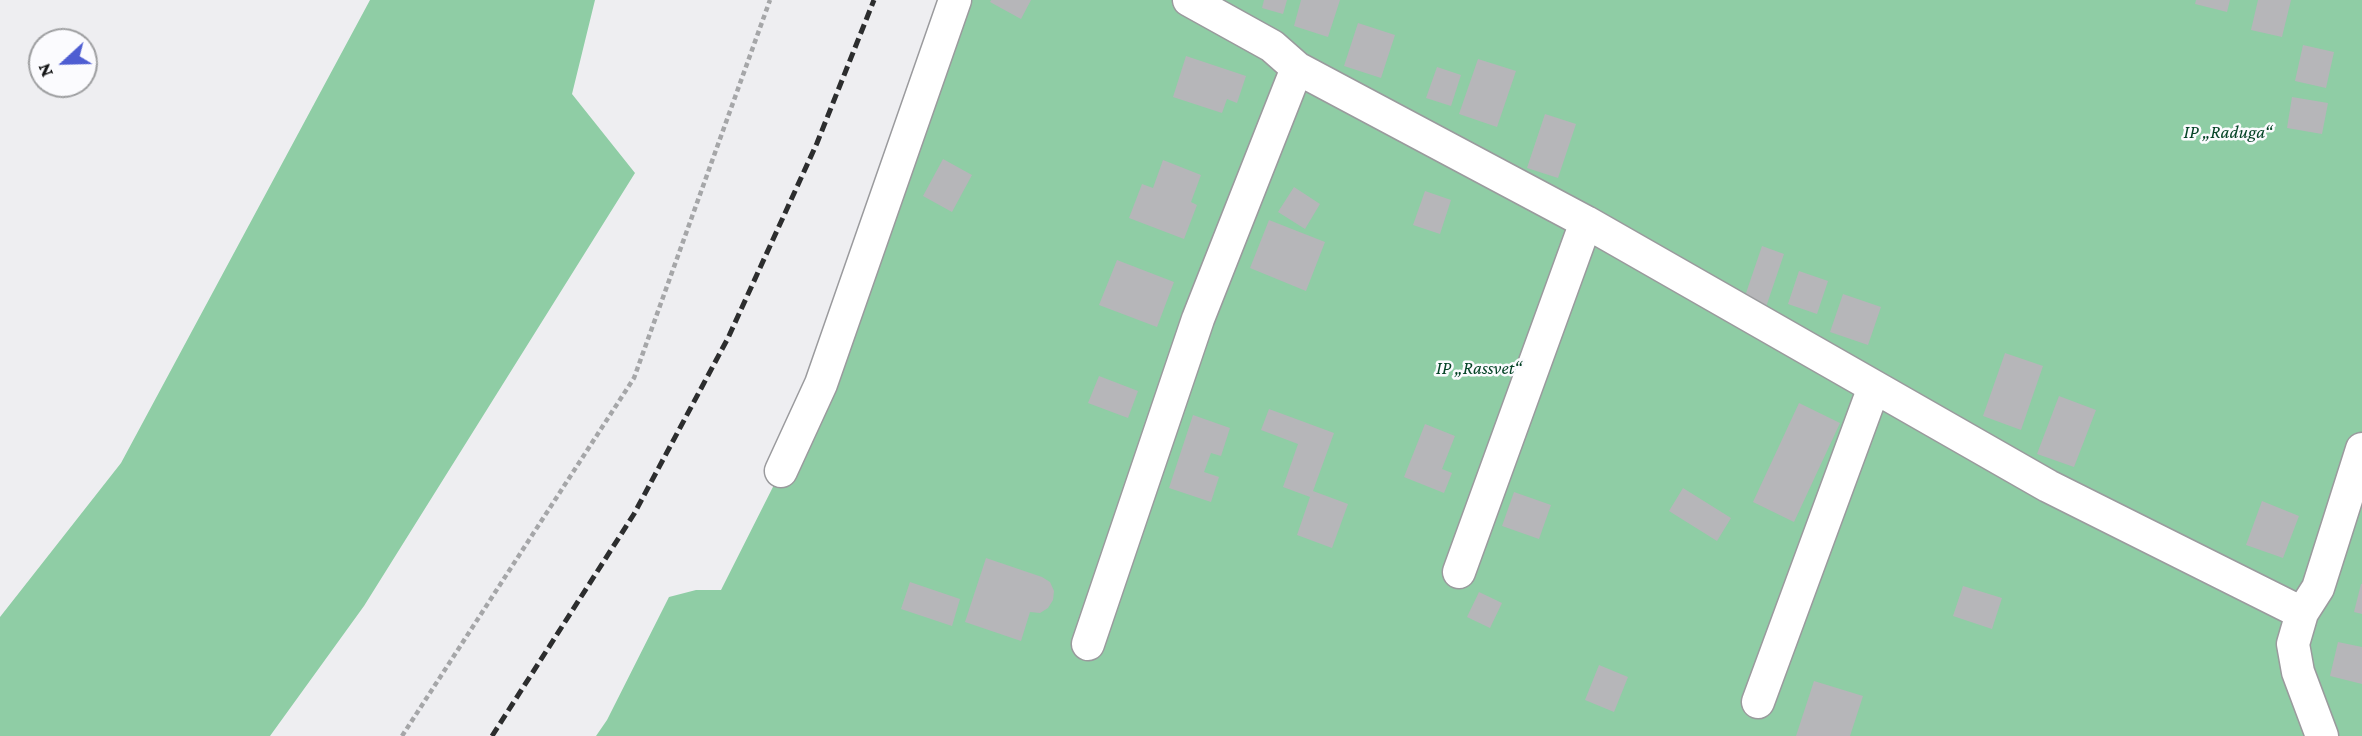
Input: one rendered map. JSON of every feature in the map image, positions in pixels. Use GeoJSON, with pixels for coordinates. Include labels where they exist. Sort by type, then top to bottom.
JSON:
{"type":"FeatureCollection","features":[{"type":"Feature","properties":{"kind":"street"},"geometry":{"type":"LineString","coordinates":[[782,471],[821,384],[955,0]]}},
{"type":"Feature","properties":{"kind":"street"},"geometry":{"type":"LineString","coordinates":[[1189,0],[1272,46],[1297,68],[1586,222],[2048,486],[2302,613]]}},
{"type":"Feature","properties":{"kind":"street"},"geometry":{"type":"LineString","coordinates":[[1088,644],[1198,320],[1297,68]]}},
{"type":"Feature","properties":{"kind":"street"},"geometry":{"type":"LineString","coordinates":[[1459,572],[1586,222]]}},
{"type":"Feature","properties":{"kind":"street"},"geometry":{"type":"LineString","coordinates":[[1758,702],[1874,387]]}},
{"type":"Feature","properties":{"kind":"street"},"geometry":{"type":"LineString","coordinates":[[2322,736],[2298,672],[2293,644],[2302,613],[2318,588],[2362,449]]}},
{"type":"Feature","properties":{"kind":"path"},"geometry":{"type":"LineString","coordinates":[[402,736],[634,378],[770,0]]}},
{"type":"Feature","properties":{"kind":"green space"},"geometry":{"type":"Polygon","coordinates":[[[370,0],[595,0],[572,94],[635,173],[364,606],[270,736],[0,736],[0,617],[121,463],[370,0]]]}},
{"type":"Feature","properties":{"kind":"green space","name":"IP „Rassvet“"},"geometry":{"type":"Polygon","coordinates":[[[955,0],[2362,0],[2362,736],[596,736],[607,720],[669,597],[696,590],[721,590],[781,471],[955,0]]]}},
{"type":"Feature","properties":{"kind":"building"},"geometry":{"type":"Polygon","coordinates":[[[1031,0],[1021,19],[990,2],[1031,0]]]}},
{"type":"Feature","properties":{"kind":"building"},"geometry":{"type":"Polygon","coordinates":[[[1264,0],[1287,0],[1283,14],[1262,8],[1264,0]]]}},
{"type":"Feature","properties":{"kind":"building"},"geometry":{"type":"Polygon","coordinates":[[[1301,0],[1340,0],[1328,37],[1294,26],[1301,0]]]}},
{"type":"Feature","properties":{"kind":"building"},"geometry":{"type":"Polygon","coordinates":[[[2196,0],[2230,0],[2227,12],[2195,4],[2196,0]]]}},
{"type":"Feature","properties":{"kind":"building"},"geometry":{"type":"Polygon","coordinates":[[[2258,0],[2291,0],[2282,37],[2251,30],[2258,0]]]}},
{"type":"Feature","properties":{"kind":"building"},"geometry":{"type":"Polygon","coordinates":[[[1358,23],[1395,35],[1381,78],[1344,66],[1358,23]]]}},
{"type":"Feature","properties":{"kind":"building"},"geometry":{"type":"Polygon","coordinates":[[[2303,45],[2334,52],[2326,88],[2295,81],[2303,45]]]}},
{"type":"Feature","properties":{"kind":"building"},"geometry":{"type":"Polygon","coordinates":[[[1186,56],[1246,76],[1237,103],[1227,99],[1222,113],[1173,97],[1186,56]]]}},
{"type":"Feature","properties":{"kind":"building"},"geometry":{"type":"Polygon","coordinates":[[[1478,59],[1516,71],[1497,127],[1459,114],[1478,59]]]}},
{"type":"Feature","properties":{"kind":"building"},"geometry":{"type":"Polygon","coordinates":[[[1437,67],[1461,75],[1451,106],[1426,98],[1437,67]]]}},
{"type":"Feature","properties":{"kind":"building"},"geometry":{"type":"Polygon","coordinates":[[[2292,97],[2328,103],[2322,134],[2287,128],[2292,97]]]}},
{"type":"Feature","properties":{"kind":"building"},"geometry":{"type":"Polygon","coordinates":[[[1545,114],[1576,124],[1558,178],[1527,168],[1545,114]]]}},
{"type":"Feature","properties":{"kind":"building"},"geometry":{"type":"Polygon","coordinates":[[[943,159],[972,175],[952,212],[923,196],[943,159]]]}},
{"type":"Feature","properties":{"kind":"building"},"geometry":{"type":"Polygon","coordinates":[[[1163,160],[1201,175],[1191,202],[1197,205],[1184,239],[1129,218],[1142,184],[1153,188],[1163,160]]]}},
{"type":"Feature","properties":{"kind":"building"},"geometry":{"type":"Polygon","coordinates":[[[1294,187],[1320,204],[1305,229],[1278,212],[1294,187]]]}},
{"type":"Feature","properties":{"kind":"building"},"geometry":{"type":"Polygon","coordinates":[[[1425,191],[1451,200],[1440,234],[1413,225],[1425,191]]]}},
{"type":"Feature","properties":{"kind":"building"},"geometry":{"type":"Polygon","coordinates":[[[1269,220],[1325,242],[1306,291],[1250,268],[1269,220]]]}},
{"type":"Feature","properties":{"kind":"building"},"geometry":{"type":"Polygon","coordinates":[[[1762,246],[1784,254],[1766,307],[1744,299],[1762,246]]]}},
{"type":"Feature","properties":{"kind":"building"},"geometry":{"type":"Polygon","coordinates":[[[1117,260],[1174,282],[1157,327],[1099,305],[1117,260]]]}},
{"type":"Feature","properties":{"kind":"building"},"geometry":{"type":"Polygon","coordinates":[[[1799,271],[1828,281],[1817,314],[1788,304],[1799,271]]]}},
{"type":"Feature","properties":{"kind":"building"},"geometry":{"type":"Polygon","coordinates":[[[1843,294],[1881,307],[1868,345],[1830,332],[1843,294]]]}},
{"type":"Feature","properties":{"kind":"building"},"geometry":{"type":"Polygon","coordinates":[[[2005,353],[2043,366],[2021,430],[1983,416],[2005,353]]]}},
{"type":"Feature","properties":{"kind":"building"},"geometry":{"type":"Polygon","coordinates":[[[1099,376],[1138,391],[1128,418],[1088,403],[1099,376]]]}},
{"type":"Feature","properties":{"kind":"building"},"geometry":{"type":"Polygon","coordinates":[[[2059,396],[2096,410],[2074,467],[2037,454],[2059,396]]]}},
{"type":"Feature","properties":{"kind":"building"},"geometry":{"type":"Polygon","coordinates":[[[1799,403],[1840,423],[1794,522],[1753,502],[1799,403]]]}},
{"type":"Feature","properties":{"kind":"building"},"geometry":{"type":"Polygon","coordinates":[[[1269,409],[1334,433],[1313,491],[1348,504],[1332,548],[1297,535],[1310,497],[1283,487],[1298,444],[1261,430],[1269,409]]]}},
{"type":"Feature","properties":{"kind":"building"},"geometry":{"type":"Polygon","coordinates":[[[1193,415],[1230,428],[1221,456],[1211,453],[1204,472],[1219,477],[1211,502],[1169,488],[1193,415]]]}},
{"type":"Feature","properties":{"kind":"building"},"geometry":{"type":"Polygon","coordinates":[[[1425,424],[1455,436],[1442,469],[1452,473],[1444,493],[1404,477],[1425,424]]]}},
{"type":"Feature","properties":{"kind":"building"},"geometry":{"type":"Polygon","coordinates":[[[1683,488],[1731,518],[1717,541],[1669,511],[1683,488]]]}},
{"type":"Feature","properties":{"kind":"building"},"geometry":{"type":"Polygon","coordinates":[[[1514,492],[1551,505],[1539,539],[1502,526],[1514,492]]]}},
{"type":"Feature","properties":{"kind":"building"},"geometry":{"type":"Polygon","coordinates":[[[2262,501],[2299,516],[2283,558],[2246,545],[2262,501]]]}},
{"type":"Feature","properties":{"kind":"building"},"geometry":{"type":"Polygon","coordinates":[[[986,558],[1042,577],[1050,582],[1054,591],[1048,608],[1040,613],[1030,612],[1021,641],[965,622],[986,558]]]}},
{"type":"Feature","properties":{"kind":"building"},"geometry":{"type":"Polygon","coordinates":[[[910,582],[960,599],[952,626],[901,609],[910,582]]]}},
{"type":"Feature","properties":{"kind":"building"},"geometry":{"type":"Polygon","coordinates":[[[2362,584],[2362,614],[2354,612],[2362,584]]]}},
{"type":"Feature","properties":{"kind":"building"},"geometry":{"type":"Polygon","coordinates":[[[1963,586],[2002,598],[1992,629],[1953,616],[1963,586]]]}},
{"type":"Feature","properties":{"kind":"building"},"geometry":{"type":"Polygon","coordinates":[[[1479,592],[1502,603],[1490,628],[1467,617],[1479,592]]]}},
{"type":"Feature","properties":{"kind":"building"},"geometry":{"type":"Polygon","coordinates":[[[2338,642],[2362,647],[2362,684],[2330,676],[2338,642]]]}},
{"type":"Feature","properties":{"kind":"building"},"geometry":{"type":"Polygon","coordinates":[[[1599,665],[1628,677],[1614,712],[1585,700],[1599,665]]]}},
{"type":"Feature","properties":{"kind":"building"},"geometry":{"type":"Polygon","coordinates":[[[1814,681],[1863,696],[1850,736],[1796,736],[1814,681]]]}},
{"type":"Feature","properties":{"kind":"railway"},"geometry":{"type":"LineString","coordinates":[[492,736],[634,514],[728,338],[817,143],[874,0]]}},
{"type":"Feature","properties":{"kind":"park label","name":"IP „Raduga“"},"geometry":{"type":"Point","coordinates":[2228,132]}}]}
